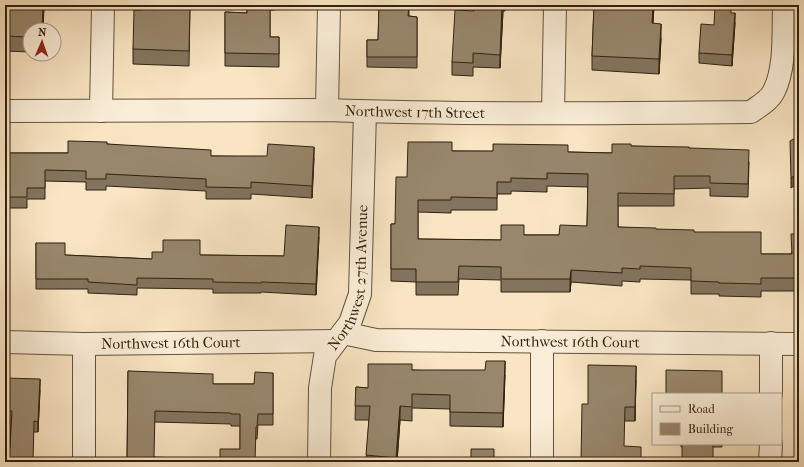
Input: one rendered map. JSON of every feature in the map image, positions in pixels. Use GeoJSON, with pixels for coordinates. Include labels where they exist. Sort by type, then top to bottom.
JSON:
{"type":"FeatureCollection","features":[{"type":"Feature","properties":{"kind":"street"},"geometry":{"type":"LineString","coordinates":[[101,111],[102,5]]}},
{"type":"Feature","properties":{"kind":"street"},"geometry":{"type":"LineString","coordinates":[[327,110],[329,5]]}},
{"type":"Feature","properties":{"kind":"street"},"geometry":{"type":"LineString","coordinates":[[552,113],[555,5]]}},
{"type":"Feature","properties":{"kind":"street","name":"Northwest 17th Street"},"geometry":{"type":"LineString","coordinates":[[5,111],[327,110],[365,112],[552,113],[752,112],[766,101],[774,92],[780,75],[783,50],[784,5]]}},
{"type":"Feature","properties":{"kind":"street","name":"Northwest 27th Avenue"},"geometry":{"type":"LineString","coordinates":[[319,462],[320,388],[325,356],[350,323],[360,294],[365,112]]}},
{"type":"Feature","properties":{"kind":"street","name":"Northwest 16th Court"},"geometry":{"type":"LineString","coordinates":[[5,342],[84,344],[339,337],[376,340],[799,344]]}},
{"type":"Feature","properties":{"kind":"street"},"geometry":{"type":"LineString","coordinates":[[542,341],[542,462]]}},
{"type":"Feature","properties":{"kind":"street"},"geometry":{"type":"LineString","coordinates":[[84,344],[84,462]]}},
{"type":"Feature","properties":{"kind":"street"},"geometry":{"type":"LineString","coordinates":[[771,344],[771,393]]}},
{"type":"Feature","properties":{"kind":"street"},"geometry":{"type":"LineString","coordinates":[[770,462],[771,445]]}},
{"type":"Feature","properties":{"kind":"building"},"geometry":{"type":"Polygon","coordinates":[[[5,5],[43,5],[42,22],[22,22],[22,37],[5,36],[5,5]]]}},
{"type":"Feature","properties":{"kind":"building"},"geometry":{"type":"Polygon","coordinates":[[[141,5],[190,5],[189,51],[133,49],[134,10],[141,10],[141,5]]]}},
{"type":"Feature","properties":{"kind":"building"},"geometry":{"type":"Polygon","coordinates":[[[247,5],[270,5],[270,37],[279,37],[279,54],[225,53],[225,12],[247,13],[247,5]]]}},
{"type":"Feature","properties":{"kind":"building"},"geometry":{"type":"Polygon","coordinates":[[[379,5],[409,5],[408,16],[417,17],[417,57],[367,57],[367,40],[378,40],[379,5]]]}},
{"type":"Feature","properties":{"kind":"building"},"geometry":{"type":"Polygon","coordinates":[[[474,5],[502,5],[500,55],[473,53],[473,63],[452,62],[455,10],[474,11],[474,5]]]}},
{"type":"Feature","properties":{"kind":"building"},"geometry":{"type":"Polygon","coordinates":[[[594,5],[653,5],[652,23],[661,24],[659,59],[592,56],[594,5]]]}},
{"type":"Feature","properties":{"kind":"building"},"geometry":{"type":"Polygon","coordinates":[[[715,5],[731,5],[731,13],[735,13],[732,55],[699,53],[701,24],[714,25],[715,5]]]}},
{"type":"Feature","properties":{"kind":"building"},"geometry":{"type":"Polygon","coordinates":[[[799,136],[799,173],[791,178],[790,141],[799,136]]]}},
{"type":"Feature","properties":{"kind":"building"},"geometry":{"type":"Polygon","coordinates":[[[68,141],[107,142],[107,144],[211,150],[211,156],[267,156],[268,144],[314,147],[312,186],[251,182],[251,188],[206,187],[206,179],[106,174],[106,179],[86,179],[86,171],[45,170],[45,188],[27,188],[27,197],[5,197],[5,153],[68,153],[68,141]]]}},
{"type":"Feature","properties":{"kind":"building"},"geometry":{"type":"Polygon","coordinates":[[[408,142],[452,142],[452,151],[493,151],[493,144],[568,145],[568,152],[612,153],[612,144],[749,150],[748,184],[710,183],[710,176],[674,176],[674,194],[618,193],[618,227],[694,230],[694,232],[761,232],[761,254],[792,254],[791,234],[799,234],[799,278],[761,278],[761,284],[691,281],[691,268],[640,266],[640,269],[622,268],[622,273],[571,270],[570,279],[501,279],[501,267],[459,266],[458,282],[416,282],[416,269],[391,269],[391,224],[395,224],[396,177],[407,177],[408,142]],[[547,173],[547,179],[511,178],[511,182],[497,182],[497,198],[451,197],[451,200],[418,200],[418,239],[501,240],[501,225],[524,225],[524,235],[559,235],[560,225],[587,226],[588,174],[547,173]]]}},
{"type":"Feature","properties":{"kind":"building"},"geometry":{"type":"Polygon","coordinates":[[[286,225],[319,227],[316,284],[213,282],[213,279],[137,278],[137,285],[88,282],[88,279],[36,279],[36,243],[65,243],[65,255],[152,259],[152,252],[163,252],[163,240],[200,240],[200,255],[284,256],[286,225]]]}},
{"type":"Feature","properties":{"kind":"building"},"geometry":{"type":"Polygon","coordinates":[[[486,361],[505,361],[503,413],[450,412],[450,395],[412,394],[412,407],[400,406],[396,458],[366,455],[370,406],[355,406],[356,387],[368,388],[368,364],[412,364],[412,370],[485,370],[486,361]]]}},
{"type":"Feature","properties":{"kind":"building"},"geometry":{"type":"Polygon","coordinates":[[[588,365],[636,366],[635,407],[625,407],[624,446],[641,447],[641,462],[581,462],[582,404],[588,404],[588,365]]]}},
{"type":"Feature","properties":{"kind":"building"},"geometry":{"type":"Polygon","coordinates":[[[666,370],[722,371],[722,393],[666,393],[666,370]]]}},
{"type":"Feature","properties":{"kind":"building"},"geometry":{"type":"Polygon","coordinates":[[[128,371],[213,374],[213,384],[254,384],[255,372],[273,373],[273,414],[258,414],[255,462],[220,462],[220,449],[240,449],[240,414],[155,411],[154,457],[176,458],[176,462],[127,462],[128,371]]]}},
{"type":"Feature","properties":{"kind":"building"},"geometry":{"type":"Polygon","coordinates":[[[5,378],[40,379],[38,422],[34,421],[33,462],[5,462],[5,448],[10,448],[12,411],[5,411],[5,378]]]}},
{"type":"Feature","properties":{"kind":"building"},"geometry":{"type":"Polygon","coordinates":[[[682,445],[713,445],[713,462],[682,462],[682,445]]]}},
{"type":"Feature","properties":{"kind":"building"},"geometry":{"type":"Polygon","coordinates":[[[471,449],[494,449],[494,462],[471,462],[471,449]]]}}]}
